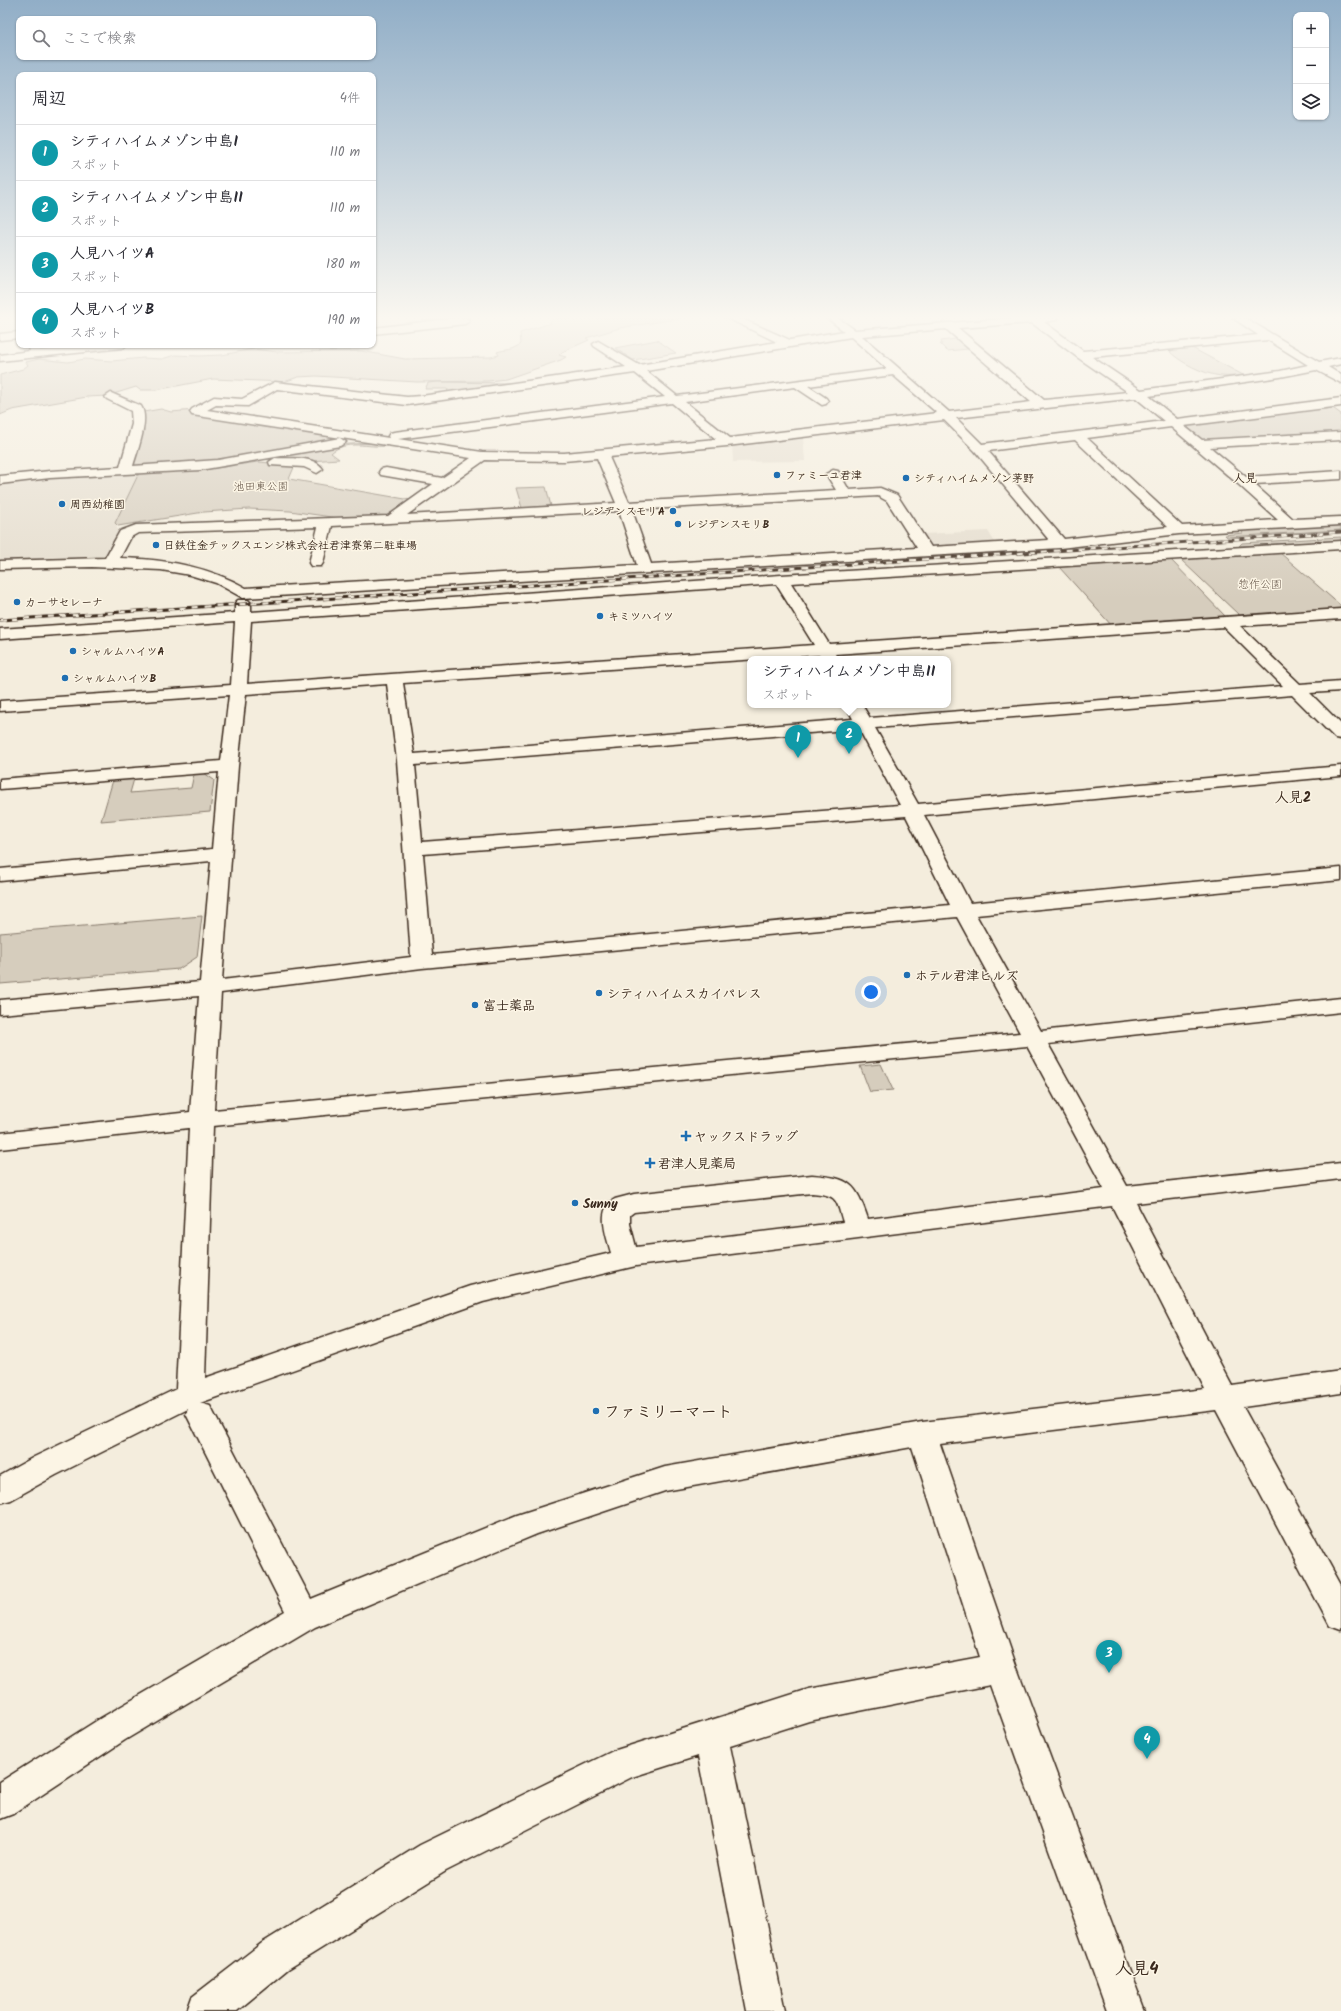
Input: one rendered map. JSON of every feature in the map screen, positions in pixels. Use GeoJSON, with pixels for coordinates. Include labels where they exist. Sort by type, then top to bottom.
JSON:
{"type":"FeatureCollection","features":[{"type":"Feature","properties":{"kind":"street"},"geometry":{"type":"LineString","coordinates":[[126,468],[138,424],[137,412]]}},
{"type":"Feature","properties":{"kind":"street"},"geometry":{"type":"LineString","coordinates":[[196,412],[237,420],[482,456],[529,458],[602,454],[727,442],[973,412]]}},
{"type":"Feature","properties":{"kind":"street"},"geometry":{"type":"LineString","coordinates":[[0,480],[83,471],[175,468],[252,457],[324,444],[583,412]]}},
{"type":"Feature","properties":{"kind":"street"},"geometry":{"type":"LineString","coordinates":[[690,412],[727,442]]}},
{"type":"Feature","properties":{"kind":"street"},"geometry":{"type":"LineString","coordinates":[[942,412],[979,448],[1060,544]]}},
{"type":"Feature","properties":{"kind":"street"},"geometry":{"type":"LineString","coordinates":[[1160,412],[1243,481],[1290,524]]}},
{"type":"Feature","properties":{"kind":"street"},"geometry":{"type":"LineString","coordinates":[[979,448],[1263,412]]}},
{"type":"Feature","properties":{"kind":"street"},"geometry":{"type":"LineString","coordinates":[[1078,436],[1179,530]]}},
{"type":"Feature","properties":{"kind":"street"},"geometry":{"type":"LineString","coordinates":[[1199,444],[1341,436]]}},
{"type":"Feature","properties":{"kind":"street"},"geometry":{"type":"LineString","coordinates":[[602,454],[624,506],[646,570]]}},
{"type":"Feature","properties":{"kind":"street"},"geometry":{"type":"LineString","coordinates":[[391,520],[482,456]]}},
{"type":"Feature","properties":{"kind":"street"},"geometry":{"type":"LineString","coordinates":[[252,457],[269,462],[313,464],[317,469]]}},
{"type":"Feature","properties":{"kind":"street"},"geometry":{"type":"LineString","coordinates":[[386,472],[444,482]]}},
{"type":"Feature","properties":{"kind":"street"},"geometry":{"type":"LineString","coordinates":[[833,474],[845,494]]}},
{"type":"Feature","properties":{"kind":"street"},"geometry":{"type":"LineString","coordinates":[[1243,481],[1341,476]]}},
{"type":"Feature","properties":{"kind":"street"},"geometry":{"type":"LineString","coordinates":[[110,563],[125,534],[136,529],[391,520],[880,492],[892,498],[927,552]]}},
{"type":"Feature","properties":{"kind":"street"},"geometry":{"type":"LineString","coordinates":[[0,565],[110,563],[141,564],[194,570],[232,585],[243,594],[1060,544],[1179,530],[1341,521]]}},
{"type":"Feature","properties":{"kind":"street"},"geometry":{"type":"LineString","coordinates":[[316,563],[326,523]]}},
{"type":"Feature","properties":{"kind":"street"},"geometry":{"type":"LineString","coordinates":[[0,634],[244,618],[781,578],[1341,545]]}},
{"type":"Feature","properties":{"kind":"street"},"geometry":{"type":"LineString","coordinates":[[781,578],[828,654]]}},
{"type":"Feature","properties":{"kind":"street"},"geometry":{"type":"LineString","coordinates":[[243,594],[244,618],[229,766],[210,988],[201,1119],[195,1405],[304,1617]]}},
{"type":"Feature","properties":{"kind":"street"},"geometry":{"type":"LineString","coordinates":[[793,656],[1227,621],[1341,614]]}},
{"type":"Feature","properties":{"kind":"street"},"geometry":{"type":"LineString","coordinates":[[1227,621],[1341,734]]}},
{"type":"Feature","properties":{"kind":"street"},"geometry":{"type":"LineString","coordinates":[[0,706],[238,688],[747,659]]}},
{"type":"Feature","properties":{"kind":"street"},"geometry":{"type":"LineString","coordinates":[[394,679],[406,760],[422,962]]}},
{"type":"Feature","properties":{"kind":"street"},"geometry":{"type":"LineString","coordinates":[[406,760],[859,714],[1297,690],[1341,686]]}},
{"type":"Feature","properties":{"kind":"street"},"geometry":{"type":"LineString","coordinates":[[859,714],[912,810],[962,908],[1120,1196],[1224,1398],[1341,1616]]}},
{"type":"Feature","properties":{"kind":"street"},"geometry":{"type":"LineString","coordinates":[[0,784],[229,766]]}},
{"type":"Feature","properties":{"kind":"street"},"geometry":{"type":"LineString","coordinates":[[412,849],[912,810],[1341,771]]}},
{"type":"Feature","properties":{"kind":"street"},"geometry":{"type":"LineString","coordinates":[[0,875],[222,854]]}},
{"type":"Feature","properties":{"kind":"street"},"geometry":{"type":"LineString","coordinates":[[0,1007],[210,988],[422,962],[962,908],[1341,874]]}},
{"type":"Feature","properties":{"kind":"street"},"geometry":{"type":"LineString","coordinates":[[0,1141],[201,1119],[1034,1039],[1341,1005]]}},
{"type":"Feature","properties":{"kind":"street"},"geometry":{"type":"LineString","coordinates":[[0,1491],[45,1466],[479,1293],[626,1260],[1120,1196],[1341,1171]]}},
{"type":"Feature","properties":{"kind":"street"},"geometry":{"type":"LineString","coordinates":[[626,1260],[617,1224],[617,1213],[623,1206],[634,1203],[812,1184],[832,1185],[843,1189],[847,1195],[858,1229]]}},
{"type":"Feature","properties":{"kind":"street"},"geometry":{"type":"LineString","coordinates":[[0,1802],[113,1729],[304,1617],[528,1524],[665,1480],[922,1434],[1224,1398],[1341,1382]]}},
{"type":"Feature","properties":{"kind":"street"},"geometry":{"type":"LineString","coordinates":[[922,1434],[1000,1668],[1126,2011]]}},
{"type":"Feature","properties":{"kind":"street"},"geometry":{"type":"LineString","coordinates":[[206,2011],[276,1956],[433,1858],[625,1763],[809,1705],[1000,1668]]}},
{"type":"Feature","properties":{"kind":"street"},"geometry":{"type":"LineString","coordinates":[[711,1736],[766,2011]]}},
{"type":"Feature","properties":{"kind":"shaded area"},"geometry":{"type":"Polygon","coordinates":[[[803,437],[805,461],[733,462],[732,443],[803,437]]]}},
{"type":"Feature","properties":{"kind":"shaded area","name":"周西幼稚園"},"geometry":{"type":"Polygon","coordinates":[[[84,474],[139,474],[115,523],[119,532],[102,561],[0,562],[0,485],[84,474]]]}},
{"type":"Feature","properties":{"kind":"shaded area"},"geometry":{"type":"Polygon","coordinates":[[[988,531],[996,544],[937,547],[929,544],[923,534],[988,531]]]}},
{"type":"Feature","properties":{"kind":"green space"},"geometry":{"type":"Polygon","coordinates":[[[0,412],[8,412],[0,415],[0,412]]]}},
{"type":"Feature","properties":{"kind":"green space"},"geometry":{"type":"Polygon","coordinates":[[[221,412],[340,436],[343,439],[212,460],[132,466],[138,413],[221,412]]]}},
{"type":"Feature","properties":{"kind":"green space"},"geometry":{"type":"Polygon","coordinates":[[[1286,412],[1338,412],[1341,414],[1341,433],[1202,441],[1186,425],[1286,412]]]}},
{"type":"Feature","properties":{"kind":"green space"},"geometry":{"type":"Polygon","coordinates":[[[371,443],[383,444],[387,446],[344,446],[331,453],[339,459],[309,461],[267,459],[332,445],[371,443]]]}},
{"type":"Feature","properties":{"kind":"green space","name":"池田東公園"},"geometry":{"type":"Polygon","coordinates":[[[258,462],[295,465],[289,479],[411,500],[386,516],[352,520],[290,511],[249,509],[204,512],[118,526],[115,523],[139,473],[201,470],[258,462]]]}},
{"type":"Feature","properties":{"kind":"green space"},"geometry":{"type":"Polygon","coordinates":[[[546,487],[551,506],[522,508],[516,488],[546,487]]]}},
{"type":"Feature","properties":{"kind":"green space"},"geometry":{"type":"Polygon","coordinates":[[[1341,523],[1341,530],[1227,537],[1225,535],[1243,533],[1241,530],[1341,523]]]}},
{"type":"Feature","properties":{"kind":"green space"},"geometry":{"type":"Polygon","coordinates":[[[1341,537],[1341,541],[1239,546],[1242,543],[1341,537]]]}},
{"type":"Feature","properties":{"kind":"green space","name":"惣作公園"},"geometry":{"type":"Polygon","coordinates":[[[1279,552],[1341,606],[1341,610],[1240,616],[1179,558],[1279,552]]]}},
{"type":"Feature","properties":{"kind":"green space"},"geometry":{"type":"Polygon","coordinates":[[[1170,559],[1227,618],[1112,626],[1059,567],[1170,559]]]}},
{"type":"Feature","properties":{"kind":"green space"},"geometry":{"type":"Polygon","coordinates":[[[204,773],[214,780],[210,812],[101,821],[113,780],[134,779],[130,793],[191,788],[194,774],[204,773]]]}},
{"type":"Feature","properties":{"kind":"green space"},"geometry":{"type":"Polygon","coordinates":[[[202,916],[197,957],[179,969],[0,984],[0,933],[202,916]]]}},
{"type":"Feature","properties":{"kind":"green space"},"geometry":{"type":"Polygon","coordinates":[[[881,1064],[893,1090],[870,1092],[860,1066],[881,1064]]]}},
{"type":"Feature","properties":{"kind":"railway"},"geometry":{"type":"LineString","coordinates":[[0,620],[1341,532]]}},
{"type":"Feature","properties":{"kind":"place","name":"ファミーユ君津"},"geometry":{"type":"Point","coordinates":[777,475]}},
{"type":"Feature","properties":{"kind":"place","name":"シティハイムメゾン茅野"},"geometry":{"type":"Point","coordinates":[906,478]}},
{"type":"Feature","properties":{"kind":"place","name":"周西幼稚園"},"geometry":{"type":"Point","coordinates":[62,504]}},
{"type":"Feature","properties":{"kind":"place","name":"レジデンスモリA"},"geometry":{"type":"Point","coordinates":[673,511]}},
{"type":"Feature","properties":{"kind":"place","name":"レジデンスモリB"},"geometry":{"type":"Point","coordinates":[678,524]}},
{"type":"Feature","properties":{"kind":"place","name":"日鉄住金テックスエンジ株式会社君津寮第二駐車場"},"geometry":{"type":"Point","coordinates":[156,545]}},
{"type":"Feature","properties":{"kind":"place","name":"カーサセレーナ"},"geometry":{"type":"Point","coordinates":[17,602]}},
{"type":"Feature","properties":{"kind":"place","name":"キミツハイツ"},"geometry":{"type":"Point","coordinates":[600,616]}},
{"type":"Feature","properties":{"kind":"place","name":"シャルムハイツA"},"geometry":{"type":"Point","coordinates":[73,651]}},
{"type":"Feature","properties":{"kind":"place","name":"シャルムハイツB"},"geometry":{"type":"Point","coordinates":[65,678]}},
{"type":"Feature","properties":{"kind":"place","name":"シティハイムメゾン中島II"},"geometry":{"type":"Point","coordinates":[849,754]}},
{"type":"Feature","properties":{"kind":"place","name":"シティハイムメゾン中島I"},"geometry":{"type":"Point","coordinates":[798,758]}},
{"type":"Feature","properties":{"kind":"place","name":"ホテル君津ヒルズ"},"geometry":{"type":"Point","coordinates":[907,975]}},
{"type":"Feature","properties":{"kind":"place","name":"シティハイムスカイパレス"},"geometry":{"type":"Point","coordinates":[599,993]}},
{"type":"Feature","properties":{"kind":"place","name":"富士薬品"},"geometry":{"type":"Point","coordinates":[475,1005]}},
{"type":"Feature","properties":{"kind":"place","name":"ヤックスドラッグ"},"geometry":{"type":"Point","coordinates":[686,1136]}},
{"type":"Feature","properties":{"kind":"place","name":"君津人見薬局"},"geometry":{"type":"Point","coordinates":[650,1163]}},
{"type":"Feature","properties":{"kind":"place","name":"Sunny"},"geometry":{"type":"Point","coordinates":[575,1203]}},
{"type":"Feature","properties":{"kind":"place","name":"ファミリーマート"},"geometry":{"type":"Point","coordinates":[596,1411]}},
{"type":"Feature","properties":{"kind":"place","name":"人見ハイツA"},"geometry":{"type":"Point","coordinates":[1109,1673]}},
{"type":"Feature","properties":{"kind":"place","name":"人見ハイツB"},"geometry":{"type":"Point","coordinates":[1147,1759]}},
{"type":"Feature","properties":{"kind":"district","name":"人見"},"geometry":{"type":"Point","coordinates":[1245,478]}},
{"type":"Feature","properties":{"kind":"district","name":"人見2"},"geometry":{"type":"Point","coordinates":[1293,797]}},
{"type":"Feature","properties":{"kind":"district","name":"人見4"},"geometry":{"type":"Point","coordinates":[1137,1968]}}]}
